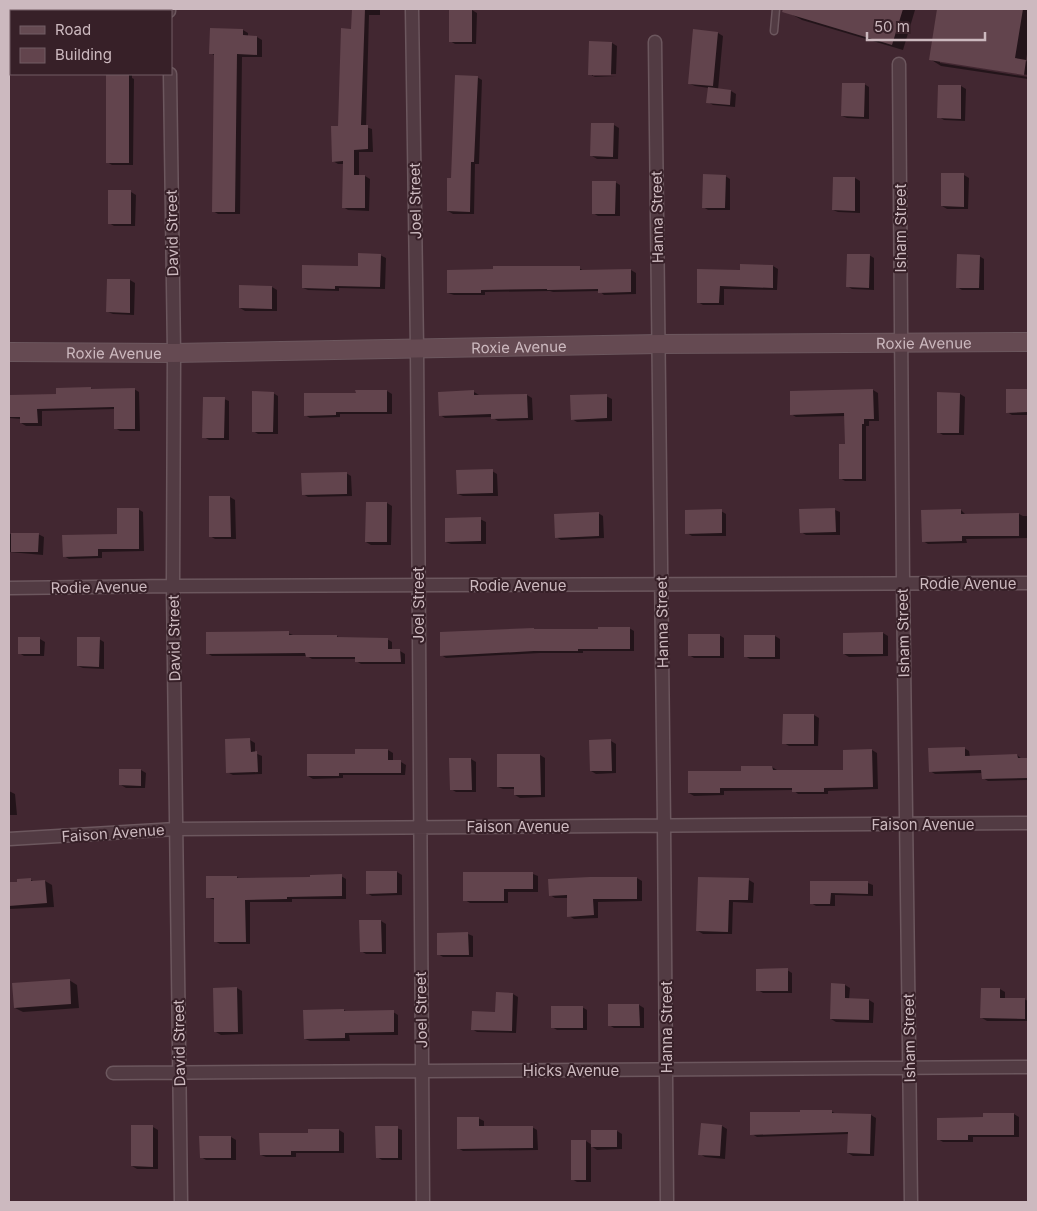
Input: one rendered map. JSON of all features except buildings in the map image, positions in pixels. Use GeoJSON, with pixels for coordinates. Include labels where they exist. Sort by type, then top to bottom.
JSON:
{"type":"FeatureCollection","features":[{"type":"Feature","properties":{"kind":"street","name":"Joel Street"},"geometry":{"type":"LineString","coordinates":[[412,9],[417,348],[423,1202]]}},
{"type":"Feature","properties":{"kind":"street","name":"Hanna Street"},"geometry":{"type":"LineString","coordinates":[[655,42],[667,1202]]}},
{"type":"Feature","properties":{"kind":"street","name":"Isham Street"},"geometry":{"type":"LineString","coordinates":[[899,64],[911,1202]]}},
{"type":"Feature","properties":{"kind":"street","name":"David Street"},"geometry":{"type":"LineString","coordinates":[[170,75],[174,353],[173,586],[181,1202]]}},
{"type":"Feature","properties":{"kind":"street","name":"Roxie Avenue"},"geometry":{"type":"LineString","coordinates":[[9,352],[174,353],[658,344],[1028,342]]}},
{"type":"Feature","properties":{"kind":"street","name":"Rodie Avenue"},"geometry":{"type":"LineString","coordinates":[[9,588],[1028,583]]}},
{"type":"Feature","properties":{"kind":"street","name":"Faison Avenue"},"geometry":{"type":"LineString","coordinates":[[9,839],[176,829],[1028,823]]}},
{"type":"Feature","properties":{"kind":"street","name":"Hicks Avenue"},"geometry":{"type":"LineString","coordinates":[[113,1074],[1028,1067]]}},
{"type":"Feature","properties":{"kind":"lane"},"geometry":{"type":"LineString","coordinates":[[774,31],[776,9]]}}]}
